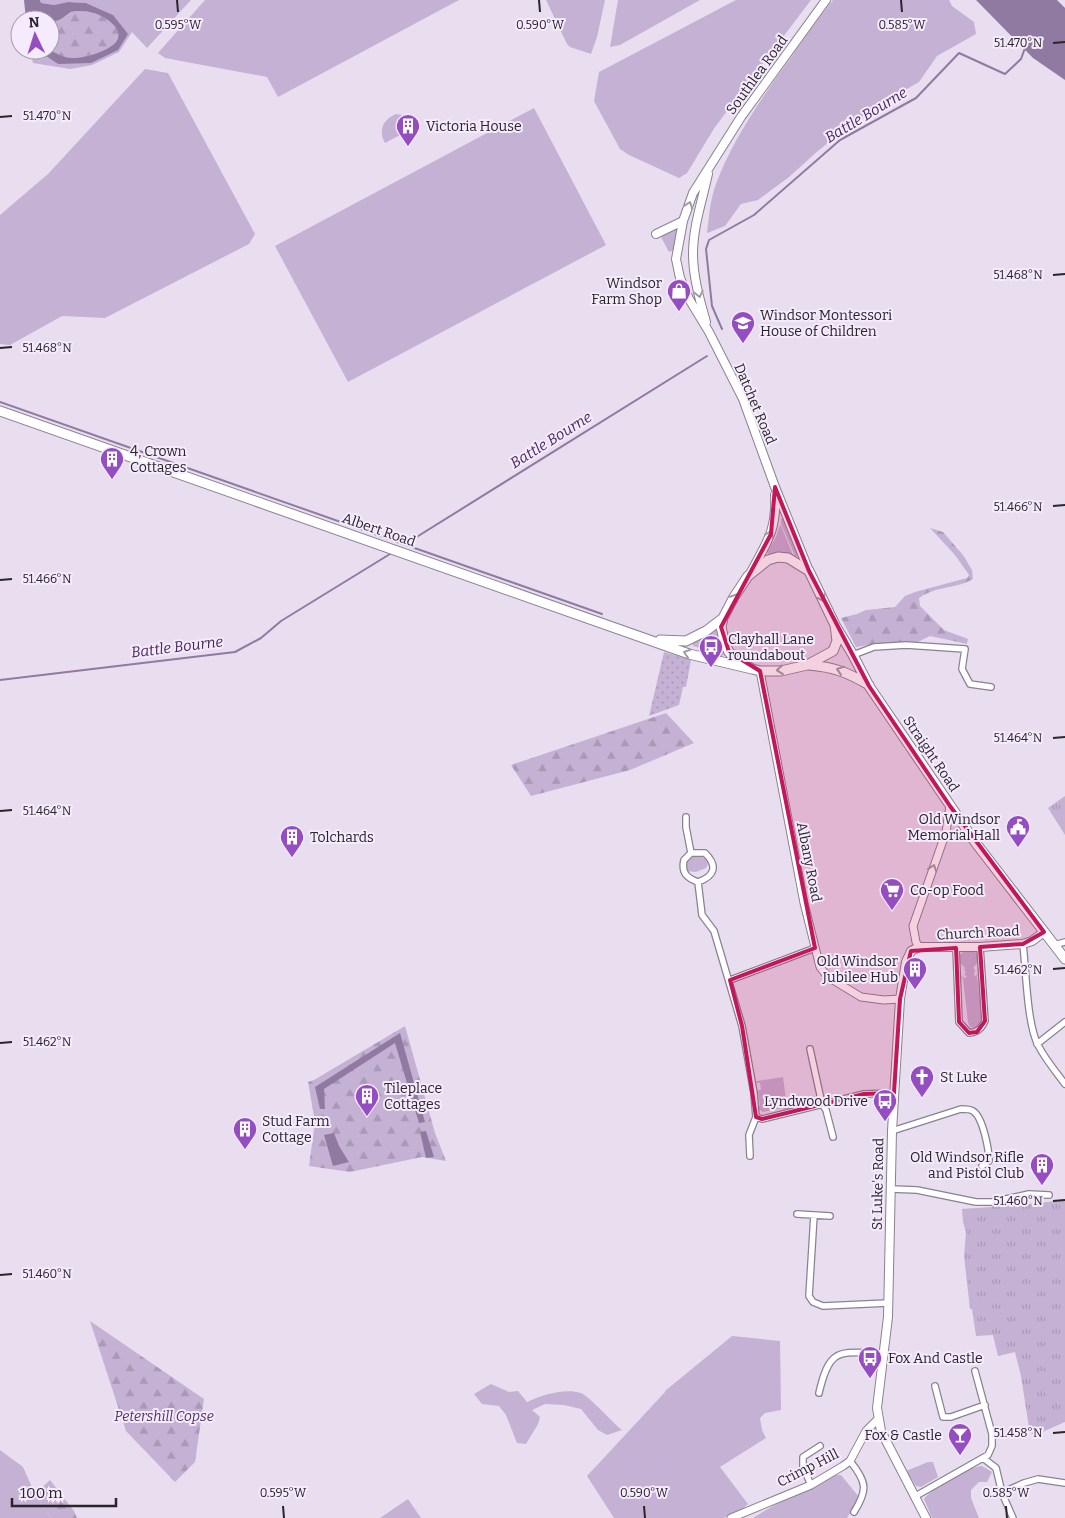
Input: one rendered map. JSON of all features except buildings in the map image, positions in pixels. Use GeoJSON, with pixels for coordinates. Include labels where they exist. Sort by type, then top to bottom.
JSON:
{"type":"FeatureCollection","features":[{"type":"Feature","properties":{"kind":"main road","name":"Southlea Road"},"geometry":{"type":"LineString","coordinates":[[709,332],[680,278],[676,259],[683,221],[693,193],[741,117],[826,0]]}},
{"type":"Feature","properties":{"kind":"main road","name":"Southlea Road"},"geometry":{"type":"LineString","coordinates":[[709,332],[698,291],[693,255],[696,225],[710,166]]}},
{"type":"Feature","properties":{"kind":"main road"},"geometry":{"type":"LineString","coordinates":[[656,234],[683,221]]}},
{"type":"Feature","properties":{"kind":"main road"},"geometry":{"type":"LineString","coordinates":[[676,259],[693,255]]}},
{"type":"Feature","properties":{"kind":"main road","name":"Datchet Road"},"geometry":{"type":"LineString","coordinates":[[709,332],[743,399],[775,488],[808,571]]}},
{"type":"Feature","properties":{"kind":"main road","name":"Albert Road"},"geometry":{"type":"LineString","coordinates":[[0,411],[689,654],[756,670]]}},
{"type":"Feature","properties":{"kind":"main road","name":"Datchet Road"},"geometry":{"type":"LineString","coordinates":[[748,576],[772,534],[775,522],[775,488]]}},
{"type":"Feature","properties":{"kind":"main road"},"geometry":{"type":"LineString","coordinates":[[778,557],[791,560],[808,571],[835,625],[837,642],[833,652],[807,665],[781,671],[756,670],[736,659],[725,644],[721,627],[723,618],[734,597],[748,576],[768,560],[778,557]]}},
{"type":"Feature","properties":{"kind":"main road"},"geometry":{"type":"LineString","coordinates":[[652,640],[686,640],[706,631],[723,618]]}},
{"type":"Feature","properties":{"kind":"main road","name":"Straight Road"},"geometry":{"type":"LineString","coordinates":[[835,625],[854,656],[869,686],[950,806],[1001,877],[1065,958]]}},
{"type":"Feature","properties":{"kind":"main road"},"geometry":{"type":"LineString","coordinates":[[807,665],[829,667],[850,674],[869,686]]}},
{"type":"Feature","properties":{"kind":"main road","name":"Church Road"},"geometry":{"type":"LineString","coordinates":[[911,951],[919,947],[956,948],[1023,944],[1032,941],[1044,932]]}},
{"type":"Feature","properties":{"kind":"main road","name":"St Luke's Road"},"geometry":{"type":"LineString","coordinates":[[878,1419],[888,1303],[892,1131],[899,1046],[900,999],[906,962],[911,951]]}},
{"type":"Feature","properties":{"kind":"main road"},"geometry":{"type":"LineString","coordinates":[[878,1419],[881,1431],[926,1518]]}},
{"type":"Feature","properties":{"kind":"street"},"geometry":{"type":"LineString","coordinates":[[854,656],[874,648],[906,645],[965,649],[962,669],[970,684],[991,687]]}},
{"type":"Feature","properties":{"kind":"street","name":"Albany Road"},"geometry":{"type":"LineString","coordinates":[[756,670],[804,903],[820,967],[828,977],[861,997],[884,1000],[900,999]]}},
{"type":"Feature","properties":{"kind":"street"},"geometry":{"type":"LineString","coordinates":[[919,947],[916,942],[913,926],[946,832],[950,806]]}},
{"type":"Feature","properties":{"kind":"street"},"geometry":{"type":"LineString","coordinates":[[686,817],[691,853]]}},
{"type":"Feature","properties":{"kind":"street"},"geometry":{"type":"LineString","coordinates":[[691,853],[705,853],[712,860],[713,872],[708,879],[698,882],[688,878],[683,871],[684,860],[691,853]]}},
{"type":"Feature","properties":{"kind":"street"},"geometry":{"type":"LineString","coordinates":[[698,882],[702,916],[714,931],[742,1026],[754,1093],[756,1117],[749,1135],[750,1156]]}},
{"type":"Feature","properties":{"kind":"street"},"geometry":{"type":"LineString","coordinates":[[1054,945],[1065,942]]}},
{"type":"Feature","properties":{"kind":"street"},"geometry":{"type":"LineString","coordinates":[[1023,944],[1032,1023],[1037,1044],[1065,1084]]}},
{"type":"Feature","properties":{"kind":"street"},"geometry":{"type":"LineString","coordinates":[[956,948],[959,1022],[969,1033],[977,1032],[982,1028],[985,1021],[980,947]]}},
{"type":"Feature","properties":{"kind":"street"},"geometry":{"type":"LineString","coordinates":[[730,980],[815,948]]}},
{"type":"Feature","properties":{"kind":"street"},"geometry":{"type":"LineString","coordinates":[[1037,1044],[1065,1022]]}},
{"type":"Feature","properties":{"kind":"street"},"geometry":{"type":"LineString","coordinates":[[810,1049],[822,1104],[826,1110],[833,1137]]}},
{"type":"Feature","properties":{"kind":"street"},"geometry":{"type":"LineString","coordinates":[[756,1117],[762,1119],[864,1094],[894,1093]]}},
{"type":"Feature","properties":{"kind":"street"},"geometry":{"type":"LineString","coordinates":[[892,1131],[961,1108],[972,1110],[979,1116],[989,1151],[989,1161],[982,1166]]}},
{"type":"Feature","properties":{"kind":"street"},"geometry":{"type":"LineString","coordinates":[[891,1189],[917,1190],[976,1202],[992,1202],[1029,1194],[1049,1195]]}},
{"type":"Feature","properties":{"kind":"street"},"geometry":{"type":"LineString","coordinates":[[797,1214],[830,1216]]}},
{"type":"Feature","properties":{"kind":"street"},"geometry":{"type":"LineString","coordinates":[[814,1216],[809,1296],[813,1302],[822,1306],[888,1303]]}},
{"type":"Feature","properties":{"kind":"street"},"geometry":{"type":"LineString","coordinates":[[819,1393],[829,1362],[837,1355],[848,1353],[884,1353]]}},
{"type":"Feature","properties":{"kind":"street"},"geometry":{"type":"LineString","coordinates":[[914,1497],[988,1455],[992,1446],[992,1434],[975,1371]]}},
{"type":"Feature","properties":{"kind":"street"},"geometry":{"type":"LineString","coordinates":[[935,1386],[943,1417],[952,1416],[985,1405]]}},
{"type":"Feature","properties":{"kind":"street","name":"Crimp Hill"},"geometry":{"type":"LineString","coordinates":[[731,1518],[827,1477],[850,1461],[866,1431],[878,1419]]}},
{"type":"Feature","properties":{"kind":"street"},"geometry":{"type":"LineString","coordinates":[[811,1484],[803,1467],[803,1457],[820,1446]]}},
{"type":"Feature","properties":{"kind":"street"},"geometry":{"type":"LineString","coordinates":[[983,1458],[996,1468],[1002,1493],[1013,1518]]}},
{"type":"Feature","properties":{"kind":"street"},"geometry":{"type":"LineString","coordinates":[[850,1461],[864,1481],[863,1497],[854,1512]]}},
{"type":"Feature","properties":{"kind":"street"},"geometry":{"type":"LineString","coordinates":[[1002,1493],[1038,1479],[1065,1483]]}},
{"type":"Feature","properties":{"kind":"highlighted area"},"geometry":{"type":"Polygon","coordinates":[[[775,487],[809,571],[869,686],[950,806],[1044,932],[1023,944],[980,947],[985,1021],[977,1032],[969,1033],[959,1022],[956,948],[911,951],[900,999],[894,1093],[864,1094],[762,1119],[756,1117],[742,1026],[730,980],[815,948],[760,671],[729,652],[721,627],[771,534],[775,487]]]}},
{"type":"Feature","properties":{"kind":"green space"},"geometry":{"type":"Polygon","coordinates":[[[40,0],[191,0],[147,48],[132,32],[119,52],[92,65],[70,69],[33,63],[32,60],[52,60],[58,64],[113,15],[86,3],[68,2],[54,5],[41,3],[40,0]]]}},
{"type":"Feature","properties":{"kind":"green space"},"geometry":{"type":"Polygon","coordinates":[[[205,0],[459,0],[278,97],[267,77],[165,58],[158,53],[205,0]]]}},
{"type":"Feature","properties":{"kind":"green space"},"geometry":{"type":"Polygon","coordinates":[[[546,0],[605,0],[597,37],[591,54],[570,47],[567,44],[546,0]]]}},
{"type":"Feature","properties":{"kind":"green space"},"geometry":{"type":"Polygon","coordinates":[[[618,0],[700,0],[620,45],[610,47],[618,0]]]}},
{"type":"Feature","properties":{"kind":"green space"},"geometry":{"type":"Polygon","coordinates":[[[736,0],[811,0],[715,127],[687,173],[679,178],[620,149],[594,101],[599,72],[736,0]]]}},
{"type":"Feature","properties":{"kind":"green space"},"geometry":{"type":"Polygon","coordinates":[[[833,0],[949,0],[952,6],[974,22],[976,34],[937,56],[919,82],[871,110],[758,200],[741,204],[725,226],[707,233],[714,190],[723,167],[740,134],[760,102],[833,0]]]}},
{"type":"Feature","properties":{"kind":"green space"},"geometry":{"type":"Polygon","coordinates":[[[73,11],[93,12],[112,23],[116,27],[118,36],[116,41],[109,47],[90,55],[76,58],[62,57],[60,56],[60,19],[73,11]]]}},
{"type":"Feature","properties":{"kind":"green space"},"geometry":{"type":"Polygon","coordinates":[[[145,69],[168,73],[255,234],[249,244],[105,318],[62,316],[10,345],[0,344],[0,215],[48,174],[145,69]]]}},
{"type":"Feature","properties":{"kind":"green space"},"geometry":{"type":"Polygon","coordinates":[[[534,108],[606,245],[348,382],[275,246],[534,108]]]}},
{"type":"Feature","properties":{"kind":"green space"},"geometry":{"type":"Polygon","coordinates":[[[396,114],[409,116],[417,126],[385,143],[382,134],[383,126],[388,119],[396,114]]]}},
{"type":"Feature","properties":{"kind":"green space"},"geometry":{"type":"Polygon","coordinates":[[[677,228],[674,250],[669,252],[661,237],[677,228]]]}},
{"type":"Feature","properties":{"kind":"green space"},"geometry":{"type":"Polygon","coordinates":[[[782,518],[799,556],[795,556],[781,524],[782,518]]]}},
{"type":"Feature","properties":{"kind":"green space"},"geometry":{"type":"Polygon","coordinates":[[[780,525],[793,555],[769,554],[767,552],[776,537],[780,525]]]}},
{"type":"Feature","properties":{"kind":"green space"},"geometry":{"type":"Polygon","coordinates":[[[930,528],[943,532],[963,555],[972,570],[973,579],[925,594],[919,598],[920,606],[944,630],[968,639],[967,644],[930,636],[914,644],[881,643],[856,647],[841,618],[866,610],[895,607],[905,596],[967,578],[969,575],[955,555],[930,528]]]}},
{"type":"Feature","properties":{"kind":"green space"},"geometry":{"type":"Polygon","coordinates":[[[717,627],[730,657],[723,655],[722,658],[699,651],[700,648],[693,646],[692,641],[717,627]]]}},
{"type":"Feature","properties":{"kind":"green space"},"geometry":{"type":"Polygon","coordinates":[[[664,652],[691,660],[686,687],[683,687],[679,705],[649,716],[664,652]]]}},
{"type":"Feature","properties":{"kind":"green space"},"geometry":{"type":"Polygon","coordinates":[[[666,713],[694,743],[630,770],[531,796],[511,765],[666,713]]]}},
{"type":"Feature","properties":{"kind":"green space"},"geometry":{"type":"Polygon","coordinates":[[[1065,796],[1065,835],[1048,808],[1065,796]]]}},
{"type":"Feature","properties":{"kind":"green space"},"geometry":{"type":"Polygon","coordinates":[[[696,856],[707,858],[708,864],[706,868],[696,872],[685,871],[685,859],[696,856]]]}},
{"type":"Feature","properties":{"kind":"green space"},"geometry":{"type":"Polygon","coordinates":[[[964,951],[974,951],[977,954],[978,962],[973,968],[975,976],[979,974],[977,976],[982,1020],[981,1025],[976,1028],[970,1027],[968,1022],[963,979],[961,976],[965,978],[967,976],[964,975],[966,972],[965,968],[960,963],[959,956],[964,951]]]}},
{"type":"Feature","properties":{"kind":"green space"},"geometry":{"type":"Polygon","coordinates":[[[405,1026],[435,1133],[446,1161],[422,1157],[350,1172],[309,1166],[315,1122],[308,1082],[405,1026]]]}},
{"type":"Feature","properties":{"kind":"green space"},"geometry":{"type":"Polygon","coordinates":[[[783,1077],[787,1107],[792,1106],[792,1109],[782,1108],[763,1112],[757,1108],[757,1106],[760,1106],[758,1090],[761,1090],[760,1083],[751,1082],[783,1077]]]}},
{"type":"Feature","properties":{"kind":"green space"},"geometry":{"type":"Polygon","coordinates":[[[1065,1200],[1065,1422],[1033,1436],[1029,1428],[1021,1376],[1015,1352],[998,1356],[993,1335],[976,1336],[972,1309],[970,1309],[964,1256],[966,1232],[962,1209],[992,1207],[992,1203],[997,1202],[1008,1206],[1065,1200]]]}},
{"type":"Feature","properties":{"kind":"green space","name":"Petershill Copse"},"geometry":{"type":"Polygon","coordinates":[[[90,1321],[204,1399],[195,1462],[175,1482],[126,1431],[90,1321]]]}},
{"type":"Feature","properties":{"kind":"green space"},"geometry":{"type":"Polygon","coordinates":[[[732,1336],[780,1341],[781,1410],[765,1413],[760,1418],[762,1430],[766,1438],[720,1467],[748,1504],[724,1518],[614,1518],[587,1476],[665,1391],[732,1336]]]}},
{"type":"Feature","properties":{"kind":"green space"},"geometry":{"type":"Polygon","coordinates":[[[491,1384],[509,1392],[518,1391],[527,1402],[560,1392],[581,1393],[590,1399],[622,1430],[607,1435],[598,1430],[581,1409],[564,1405],[545,1404],[532,1410],[540,1417],[526,1444],[517,1443],[506,1415],[499,1406],[482,1404],[474,1394],[491,1384]]]}},
{"type":"Feature","properties":{"kind":"green space"},"geometry":{"type":"Polygon","coordinates":[[[0,1450],[23,1467],[35,1494],[51,1518],[0,1518],[0,1450]]]}},
{"type":"Feature","properties":{"kind":"green space"},"geometry":{"type":"Polygon","coordinates":[[[928,1462],[933,1462],[938,1477],[921,1487],[916,1486],[906,1471],[928,1462]]]}},
{"type":"Feature","properties":{"kind":"green space"},"geometry":{"type":"Polygon","coordinates":[[[982,1466],[992,1472],[987,1482],[979,1482],[971,1490],[971,1498],[979,1518],[932,1518],[924,1499],[928,1494],[960,1474],[982,1466]]]}},
{"type":"Feature","properties":{"kind":"green space"},"geometry":{"type":"Polygon","coordinates":[[[836,1475],[841,1475],[859,1497],[847,1518],[753,1518],[776,1504],[836,1475]]]}},
{"type":"Feature","properties":{"kind":"green space"},"geometry":{"type":"Polygon","coordinates":[[[50,1480],[74,1511],[77,1518],[51,1518],[35,1494],[50,1480]]]}},
{"type":"Feature","properties":{"kind":"green space"},"geometry":{"type":"Polygon","coordinates":[[[408,1499],[421,1518],[380,1518],[408,1499]]]}},
{"type":"Feature","properties":{"kind":"shaded area"},"geometry":{"type":"Polygon","coordinates":[[[24,0],[40,0],[41,3],[54,5],[68,2],[86,3],[113,15],[128,34],[118,50],[91,63],[58,64],[52,60],[60,60],[60,55],[79,58],[103,51],[113,45],[118,37],[116,28],[103,17],[85,11],[71,12],[60,20],[60,10],[25,10],[24,0]]]}},
{"type":"Feature","properties":{"kind":"shaded area"},"geometry":{"type":"Polygon","coordinates":[[[976,0],[1057,0],[1065,8],[1065,80],[1033,58],[976,0]]]}},
{"type":"Feature","properties":{"kind":"shaded area"},"geometry":{"type":"Polygon","coordinates":[[[400,1033],[425,1122],[419,1123],[395,1043],[324,1089],[325,1109],[320,1109],[315,1087],[400,1033]]]}},
{"type":"Feature","properties":{"kind":"shaded area"},"geometry":{"type":"Polygon","coordinates":[[[426,1131],[434,1157],[426,1158],[420,1132],[426,1131]]]}},
{"type":"Feature","properties":{"kind":"shaded area"},"geometry":{"type":"Polygon","coordinates":[[[334,1133],[339,1146],[349,1162],[333,1166],[324,1135],[334,1133]]]}},
{"type":"Feature","properties":{"kind":"waterway","name":"Battle Bourne"},"geometry":{"type":"LineString","coordinates":[[722,329],[712,306],[706,249],[709,240],[754,215],[840,140],[916,98],[959,53],[1005,74],[1021,59],[1025,48]]}},
{"type":"Feature","properties":{"kind":"waterway","name":"Battle Bourne"},"geometry":{"type":"LineString","coordinates":[[407,543],[707,356]]}},
{"type":"Feature","properties":{"kind":"waterway"},"geometry":{"type":"LineString","coordinates":[[0,402],[602,614]]}},
{"type":"Feature","properties":{"kind":"waterway","name":"Battle Bourne"},"geometry":{"type":"LineString","coordinates":[[0,680],[235,652],[261,638],[281,621],[390,554]]}},
{"type":"Feature","properties":{"kind":"place","name":"Victoria House"},"geometry":{"type":"Point","coordinates":[408,147]}},
{"type":"Feature","properties":{"kind":"place","name":"Windsor Farm Shop"},"geometry":{"type":"Point","coordinates":[679,312]}},
{"type":"Feature","properties":{"kind":"place","name":"Windsor Montessori House of Children"},"geometry":{"type":"Point","coordinates":[743,344]}},
{"type":"Feature","properties":{"kind":"place","name":"4, Crown Cottages"},"geometry":{"type":"Point","coordinates":[112,480]}},
{"type":"Feature","properties":{"kind":"place","name":"Clayhall Lane roundabout"},"geometry":{"type":"Point","coordinates":[711,668]}},
{"type":"Feature","properties":{"kind":"place","name":"Old Windsor Memorial Hall"},"geometry":{"type":"Point","coordinates":[1018,848]}},
{"type":"Feature","properties":{"kind":"place","name":"Tolchards"},"geometry":{"type":"Point","coordinates":[292,858]}},
{"type":"Feature","properties":{"kind":"place","name":"Co-op Food"},"geometry":{"type":"Point","coordinates":[892,911]}},
{"type":"Feature","properties":{"kind":"place","name":"Old Windsor Jubilee Hub"},"geometry":{"type":"Point","coordinates":[915,990]}},
{"type":"Feature","properties":{"kind":"place","name":"St Luke"},"geometry":{"type":"Point","coordinates":[922,1098]}},
{"type":"Feature","properties":{"kind":"place","name":"Tileplace Cottages"},"geometry":{"type":"Point","coordinates":[367,1117]}},
{"type":"Feature","properties":{"kind":"place","name":"Lyndwood Drive"},"geometry":{"type":"Point","coordinates":[885,1122]}},
{"type":"Feature","properties":{"kind":"place","name":"Stud Farm Cottage"},"geometry":{"type":"Point","coordinates":[245,1150]}},
{"type":"Feature","properties":{"kind":"place","name":"Old Windsor Rifle and Pistol Club"},"geometry":{"type":"Point","coordinates":[1042,1186]}},
{"type":"Feature","properties":{"kind":"place","name":"Fox And Castle"},"geometry":{"type":"Point","coordinates":[870,1379]}},
{"type":"Feature","properties":{"kind":"place","name":"Fox & Castle"},"geometry":{"type":"Point","coordinates":[960,1456]}}]}
